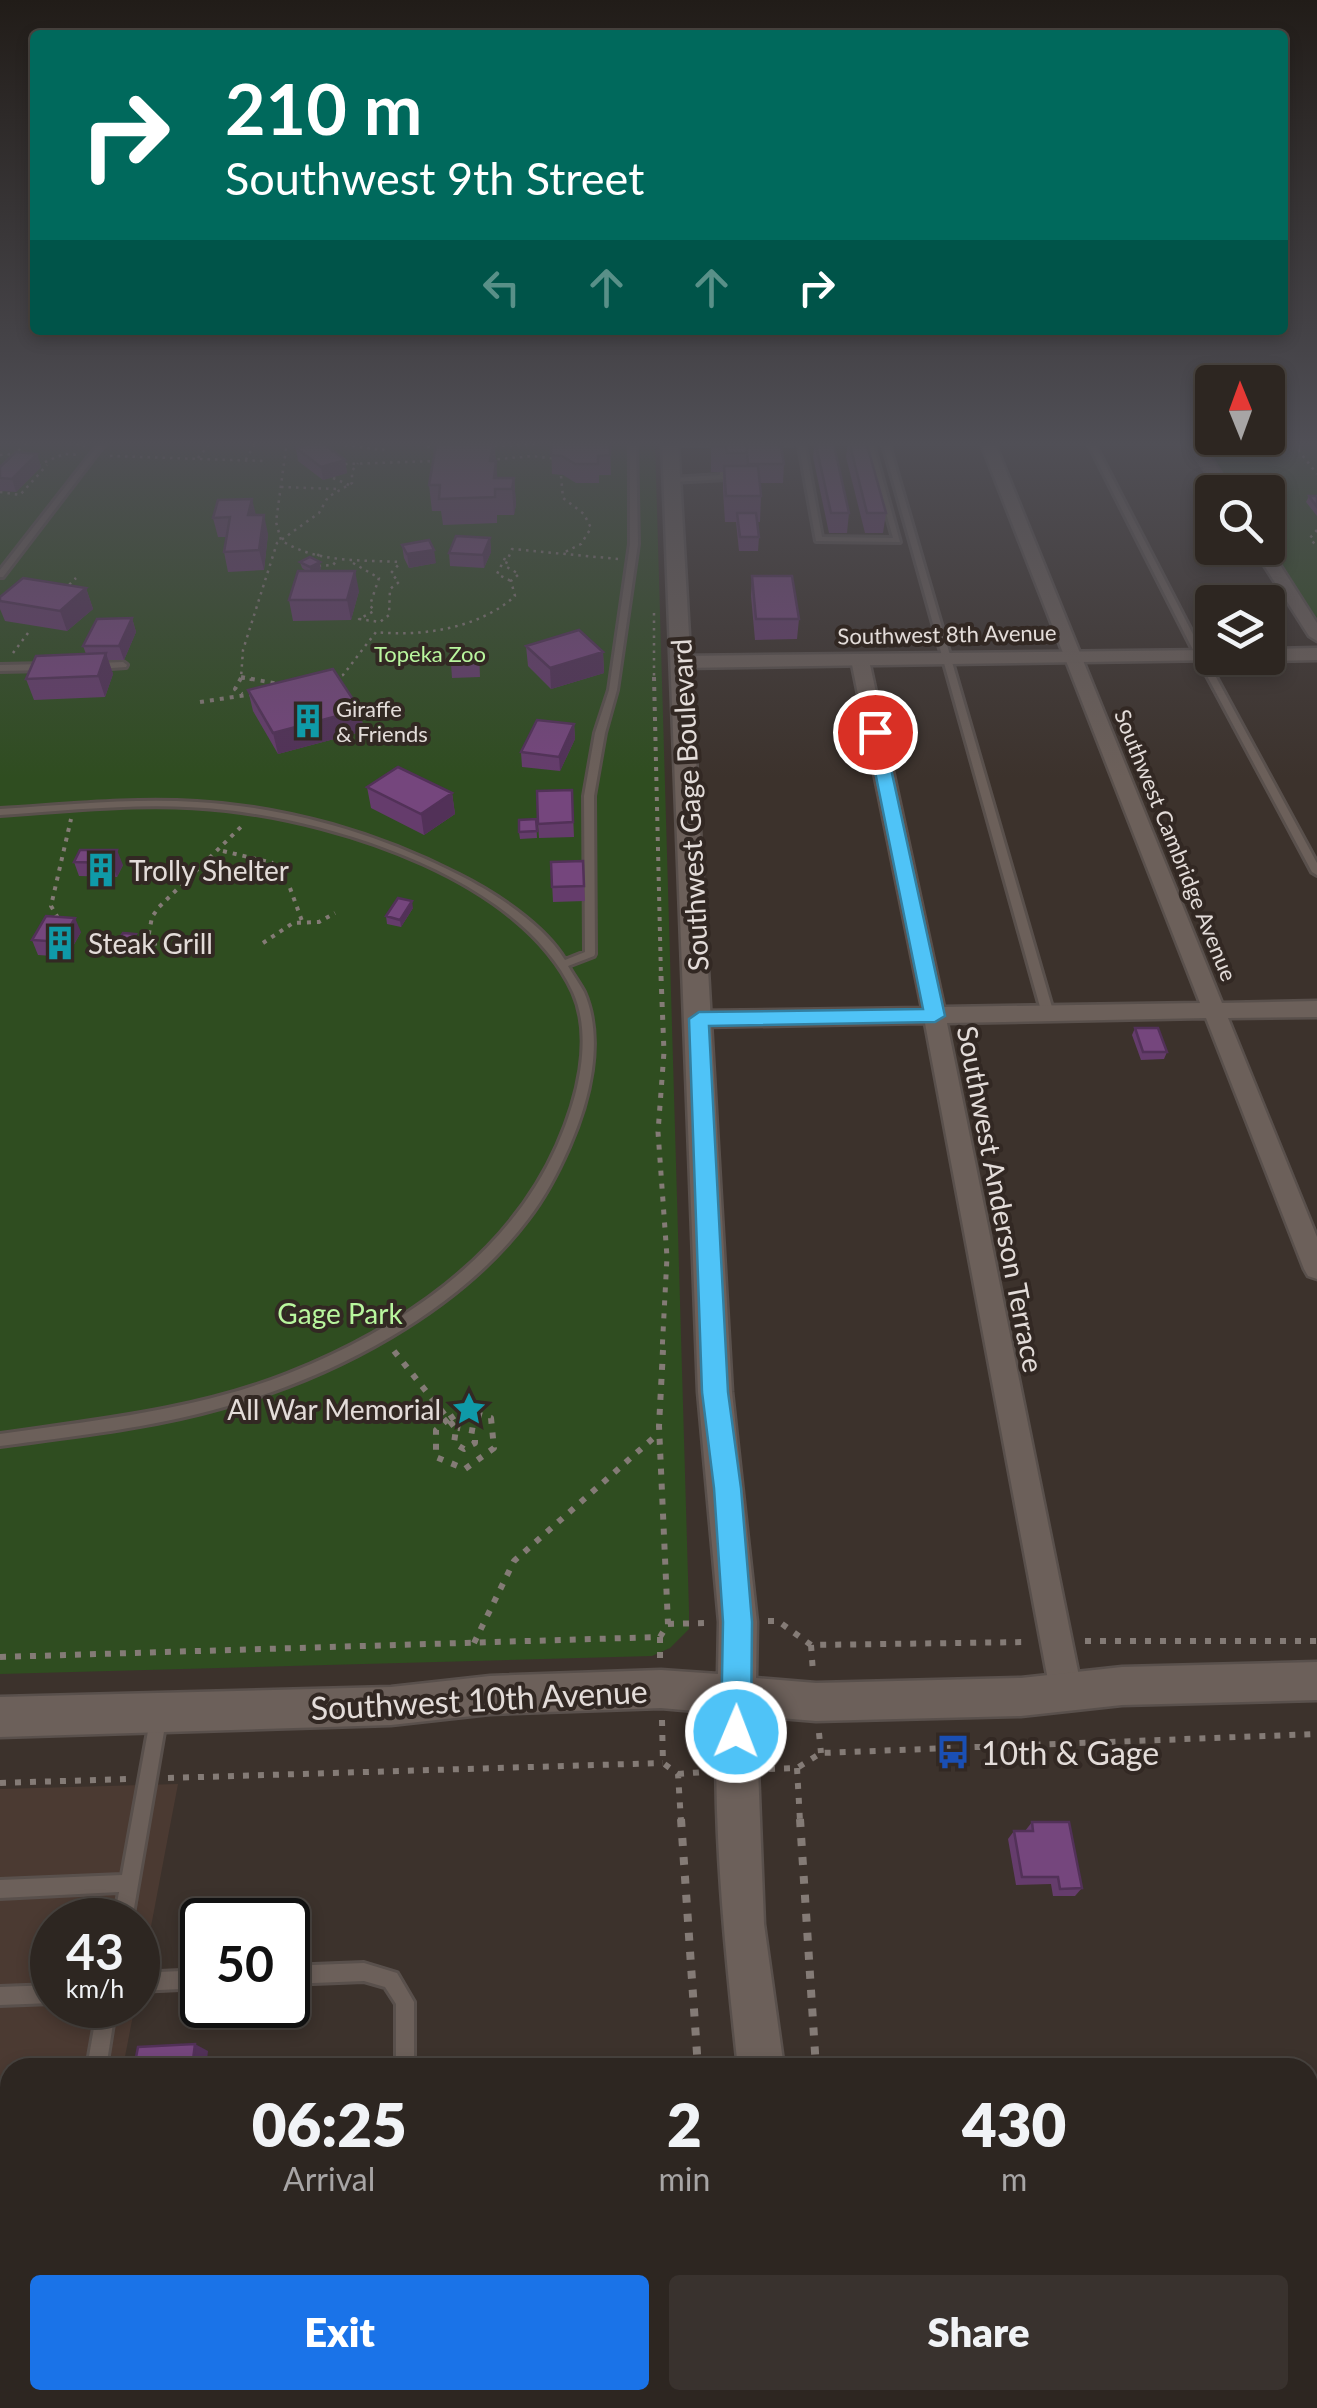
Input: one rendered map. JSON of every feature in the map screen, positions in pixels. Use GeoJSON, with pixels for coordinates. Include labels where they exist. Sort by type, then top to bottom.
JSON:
{"type":"FeatureCollection","features":[{"type":"Feature","properties":{"kind":"main road","name":"Southwest Gage Boulevard"},"geometry":{"type":"LineString","coordinates":[[676,553],[715,1392],[736,1603],[736,1770],[743,1924],[760,2058]]}},
{"type":"Feature","properties":{"kind":"main road"},"geometry":{"type":"LineString","coordinates":[[1285,655],[1317,654]]}},
{"type":"Feature","properties":{"kind":"main road","name":"Southwest 8th Avenue"},"geometry":{"type":"LineString","coordinates":[[681,662],[1195,656]]}},
{"type":"Feature","properties":{"kind":"main road","name":"Southwest 10th Avenue"},"geometry":{"type":"LineString","coordinates":[[0,1717],[391,1706],[490,1695],[661,1689],[816,1702],[1021,1697],[1066,1691],[1317,1681]]}},
{"type":"Feature","properties":{"kind":"street","name":"Southwest Cambridge Avenue"},"geometry":{"type":"LineString","coordinates":[[1031,553],[1317,1269]]}},
{"type":"Feature","properties":{"kind":"street"},"geometry":{"type":"LineString","coordinates":[[1272,565],[1317,636]]}},
{"type":"Feature","properties":{"kind":"street","name":"Southwest Anderson Terrace"},"geometry":{"type":"LineString","coordinates":[[860,660],[935,1016],[1066,1691]]}},
{"type":"Feature","properties":{"kind":"street"},"geometry":{"type":"LineString","coordinates":[[699,1019],[1317,1008]]}},
{"type":"Feature","properties":{"kind":"lane"},"geometry":{"type":"LineString","coordinates":[[0,574],[16,553]]}},
{"type":"Feature","properties":{"kind":"lane"},"geometry":{"type":"LineString","coordinates":[[562,965],[590,954],[589,796],[600,733],[613,690],[633,553]]}},
{"type":"Feature","properties":{"kind":"lane"},"geometry":{"type":"LineString","coordinates":[[916,553],[1048,1014]]}},
{"type":"Feature","properties":{"kind":"lane"},"geometry":{"type":"LineString","coordinates":[[1151,553],[1195,634]]}},
{"type":"Feature","properties":{"kind":"lane"},"geometry":{"type":"LineString","coordinates":[[88,666],[123,665]]}},
{"type":"Feature","properties":{"kind":"lane"},"geometry":{"type":"LineString","coordinates":[[1,668],[54,666]]}},
{"type":"Feature","properties":{"kind":"lane"},"geometry":{"type":"LineString","coordinates":[[1217,675],[1317,872]]}},
{"type":"Feature","properties":{"kind":"lane"},"geometry":{"type":"LineString","coordinates":[[0,812],[97,804],[181,804],[264,812],[340,829],[408,854],[480,891],[545,939],[578,991],[589,1044],[577,1110],[564,1146],[530,1208],[466,1277],[360,1345],[294,1378],[223,1401],[0,1440]]}},
{"type":"Feature","properties":{"kind":"lane"},"geometry":{"type":"LineString","coordinates":[[127,1898],[159,1712]]}},
{"type":"Feature","properties":{"kind":"lane"},"geometry":{"type":"LineString","coordinates":[[0,1889],[129,1883]]}},
{"type":"Feature","properties":{"kind":"lane"},"geometry":{"type":"LineString","coordinates":[[310,1974],[364,1972],[391,1980],[405,2002],[405,2058]]}},
{"type":"Feature","properties":{"kind":"lane"},"geometry":{"type":"LineString","coordinates":[[0,1996],[30,1995]]}},
{"type":"Feature","properties":{"kind":"lane"},"geometry":{"type":"LineString","coordinates":[[98,2058],[103,2028]]}},
{"type":"Feature","properties":{"kind":"path"},"geometry":{"type":"LineString","coordinates":[[244,696],[235,690],[273,553]]}},
{"type":"Feature","properties":{"kind":"path"},"geometry":{"type":"LineString","coordinates":[[510,553],[496,574],[511,581]]}},
{"type":"Feature","properties":{"kind":"path"},"geometry":{"type":"LineString","coordinates":[[561,553],[626,560]]}},
{"type":"Feature","properties":{"kind":"path"},"geometry":{"type":"LineString","coordinates":[[338,559],[332,565],[320,566],[314,561],[319,554],[351,561],[401,562],[391,573],[399,582],[390,589],[389,615],[377,622],[359,619],[374,611],[370,604],[379,578],[351,561]]}},
{"type":"Feature","properties":{"kind":"path"},"geometry":{"type":"LineString","coordinates":[[508,556],[506,568],[519,574],[511,581]]}},
{"type":"Feature","properties":{"kind":"path"},"geometry":{"type":"LineString","coordinates":[[56,597],[76,578]]}},
{"type":"Feature","properties":{"kind":"path"},"geometry":{"type":"LineString","coordinates":[[376,632],[406,635],[491,615],[515,596],[511,581]]}},
{"type":"Feature","properties":{"kind":"path"},"geometry":{"type":"LineString","coordinates":[[654,601],[655,828],[664,1052],[658,1132],[667,1257],[659,1433],[668,1624],[660,1638],[664,1763]]}},
{"type":"Feature","properties":{"kind":"path"},"geometry":{"type":"LineString","coordinates":[[324,678],[343,675],[376,632],[377,622]]}},
{"type":"Feature","properties":{"kind":"path"},"geometry":{"type":"LineString","coordinates":[[1,668],[31,630]]}},
{"type":"Feature","properties":{"kind":"path"},"geometry":{"type":"LineString","coordinates":[[241,678],[267,679],[278,684]]}},
{"type":"Feature","properties":{"kind":"path"},"geometry":{"type":"LineString","coordinates":[[271,690],[291,682]]}},
{"type":"Feature","properties":{"kind":"path"},"geometry":{"type":"LineString","coordinates":[[200,702],[258,694]]}},
{"type":"Feature","properties":{"kind":"path"},"geometry":{"type":"LineString","coordinates":[[65,922],[55,916],[51,906],[72,816]]}},
{"type":"Feature","properties":{"kind":"path"},"geometry":{"type":"LineString","coordinates":[[167,943],[147,944],[152,916],[246,821]]}},
{"type":"Feature","properties":{"kind":"path"},"geometry":{"type":"LineString","coordinates":[[220,851],[273,863]]}},
{"type":"Feature","properties":{"kind":"path"},"geometry":{"type":"LineString","coordinates":[[290,888],[302,921]]}},
{"type":"Feature","properties":{"kind":"path"},"geometry":{"type":"LineString","coordinates":[[263,943],[302,921],[319,922],[334,913]]}},
{"type":"Feature","properties":{"kind":"path"},"geometry":{"type":"LineString","coordinates":[[394,1351],[456,1429],[454,1443],[464,1449],[475,1443],[476,1431],[458,1428]]}},
{"type":"Feature","properties":{"kind":"path"},"geometry":{"type":"LineString","coordinates":[[463,1410],[491,1418],[494,1448],[465,1468],[436,1457],[436,1430],[448,1420],[463,1410]]}},
{"type":"Feature","properties":{"kind":"path"},"geometry":{"type":"LineString","coordinates":[[474,1643],[514,1561],[659,1433]]}},
{"type":"Feature","properties":{"kind":"path"},"geometry":{"type":"LineString","coordinates":[[0,1657],[660,1638]]}},
{"type":"Feature","properties":{"kind":"path"},"geometry":{"type":"LineString","coordinates":[[815,2058],[797,1768],[821,1753],[1317,1734]]}},
{"type":"Feature","properties":{"kind":"path"},"geometry":{"type":"LineString","coordinates":[[0,1783],[664,1763],[678,1774],[697,2058]]}},
{"type":"Feature","properties":{"kind":"shaded area"},"geometry":{"type":"Polygon","coordinates":[[[178,1784],[156,1898],[30,1898],[30,2028],[131,2028],[125,2058],[0,2058],[0,1789],[178,1784]]]}},
{"type":"Feature","properties":{"kind":"green space","name":"Gage Park"},"geometry":{"type":"Polygon","coordinates":[[[0,553],[658,553],[689,1629],[670,1648],[652,1656],[0,1674],[0,553]]]}},
{"type":"Feature","properties":{"kind":"green space"},"geometry":{"type":"Polygon","coordinates":[[[1285,553],[1317,553],[1317,621],[1281,565],[1285,565],[1285,553]]]}},
{"type":"Feature","properties":{"kind":"building"},"geometry":{"type":"Polygon","coordinates":[[[310,557],[320,562],[310,567],[300,562],[310,557]]]}},
{"type":"Feature","properties":{"kind":"building"},"geometry":{"type":"Polygon","coordinates":[[[298,571],[355,571],[347,600],[289,600],[298,571]]]}},
{"type":"Feature","properties":{"kind":"building"},"geometry":{"type":"Polygon","coordinates":[[[752,576],[792,576],[799,619],[756,619],[752,576]]]}},
{"type":"Feature","properties":{"kind":"building"},"geometry":{"type":"Polygon","coordinates":[[[23,578],[86,588],[60,611],[0,601],[23,578]]]}},
{"type":"Feature","properties":{"kind":"building"},"geometry":{"type":"Polygon","coordinates":[[[132,618],[119,646],[83,646],[97,619],[132,618]]]}},
{"type":"Feature","properties":{"kind":"building"},"geometry":{"type":"Polygon","coordinates":[[[579,630],[603,652],[550,668],[526,646],[579,630]]]}},
{"type":"Feature","properties":{"kind":"building"},"geometry":{"type":"Polygon","coordinates":[[[479,651],[478,663],[451,664],[451,652],[479,651]]]}},
{"type":"Feature","properties":{"kind":"building"},"geometry":{"type":"Polygon","coordinates":[[[106,653],[98,676],[26,679],[36,656],[106,653]]]}},
{"type":"Feature","properties":{"kind":"building"},"geometry":{"type":"Polygon","coordinates":[[[333,669],[360,710],[273,733],[248,690],[333,669]]]}},
{"type":"Feature","properties":{"kind":"building"},"geometry":{"type":"Polygon","coordinates":[[[537,720],[574,724],[559,757],[521,752],[537,720]]]}},
{"type":"Feature","properties":{"kind":"building"},"geometry":{"type":"Polygon","coordinates":[[[398,767],[452,793],[421,814],[367,787],[398,767]]]}},
{"type":"Feature","properties":{"kind":"building"},"geometry":{"type":"Polygon","coordinates":[[[572,790],[573,822],[538,824],[537,791],[572,790]]]}},
{"type":"Feature","properties":{"kind":"building"},"geometry":{"type":"Polygon","coordinates":[[[536,819],[537,831],[519,832],[519,820],[536,819]]]}},
{"type":"Feature","properties":{"kind":"building"},"geometry":{"type":"Polygon","coordinates":[[[80,850],[117,850],[112,863],[74,862],[80,850]]]}},
{"type":"Feature","properties":{"kind":"building"},"geometry":{"type":"Polygon","coordinates":[[[583,861],[584,886],[552,887],[551,862],[583,861]]]}},
{"type":"Feature","properties":{"kind":"building"},"geometry":{"type":"Polygon","coordinates":[[[398,898],[412,901],[400,920],[386,916],[398,898]]]}},
{"type":"Feature","properties":{"kind":"building"},"geometry":{"type":"Polygon","coordinates":[[[46,916],[75,918],[61,942],[32,940],[46,916]]]}},
{"type":"Feature","properties":{"kind":"building"},"geometry":{"type":"Polygon","coordinates":[[[123,933],[136,934],[130,944],[117,942],[123,933]]]}},
{"type":"Feature","properties":{"kind":"building"},"geometry":{"type":"Polygon","coordinates":[[[1135,1028],[1158,1028],[1167,1052],[1143,1052],[1135,1028]]]}},
{"type":"Feature","properties":{"kind":"building"},"geometry":{"type":"Polygon","coordinates":[[[1032,1822],[1069,1822],[1082,1888],[1060,1889],[1058,1877],[1022,1877],[1014,1831],[1033,1831],[1032,1822]]]}},
{"type":"Feature","properties":{"kind":"building"},"geometry":{"type":"Polygon","coordinates":[[[195,2044],[193,2058],[136,2058],[138,2047],[195,2044]]]}},
{"type":"Feature","properties":{"kind":"place","name":"Giraffe & Friends"},"geometry":{"type":"Point","coordinates":[308,721]}},
{"type":"Feature","properties":{"kind":"place","name":"Trolly Shelter"},"geometry":{"type":"Point","coordinates":[101,870]}},
{"type":"Feature","properties":{"kind":"place","name":"Steak Grill"},"geometry":{"type":"Point","coordinates":[60,943]}},
{"type":"Feature","properties":{"kind":"place","name":"All War Memorial"},"geometry":{"type":"Point","coordinates":[469,1409]}},
{"type":"Feature","properties":{"kind":"place","name":"10th & Gage"},"geometry":{"type":"Point","coordinates":[953,1752]}},
{"type":"Feature","properties":{"kind":"route"},"geometry":{"type":"LineString","coordinates":[[736,1732],[738,1622],[728,1488],[715,1392],[699,1019],[935,1016],[875,732]]}},
{"type":"Feature","properties":{"kind":"park label","name":"Topeka Zoo"},"geometry":{"type":"Point","coordinates":[430,653]}}]}
